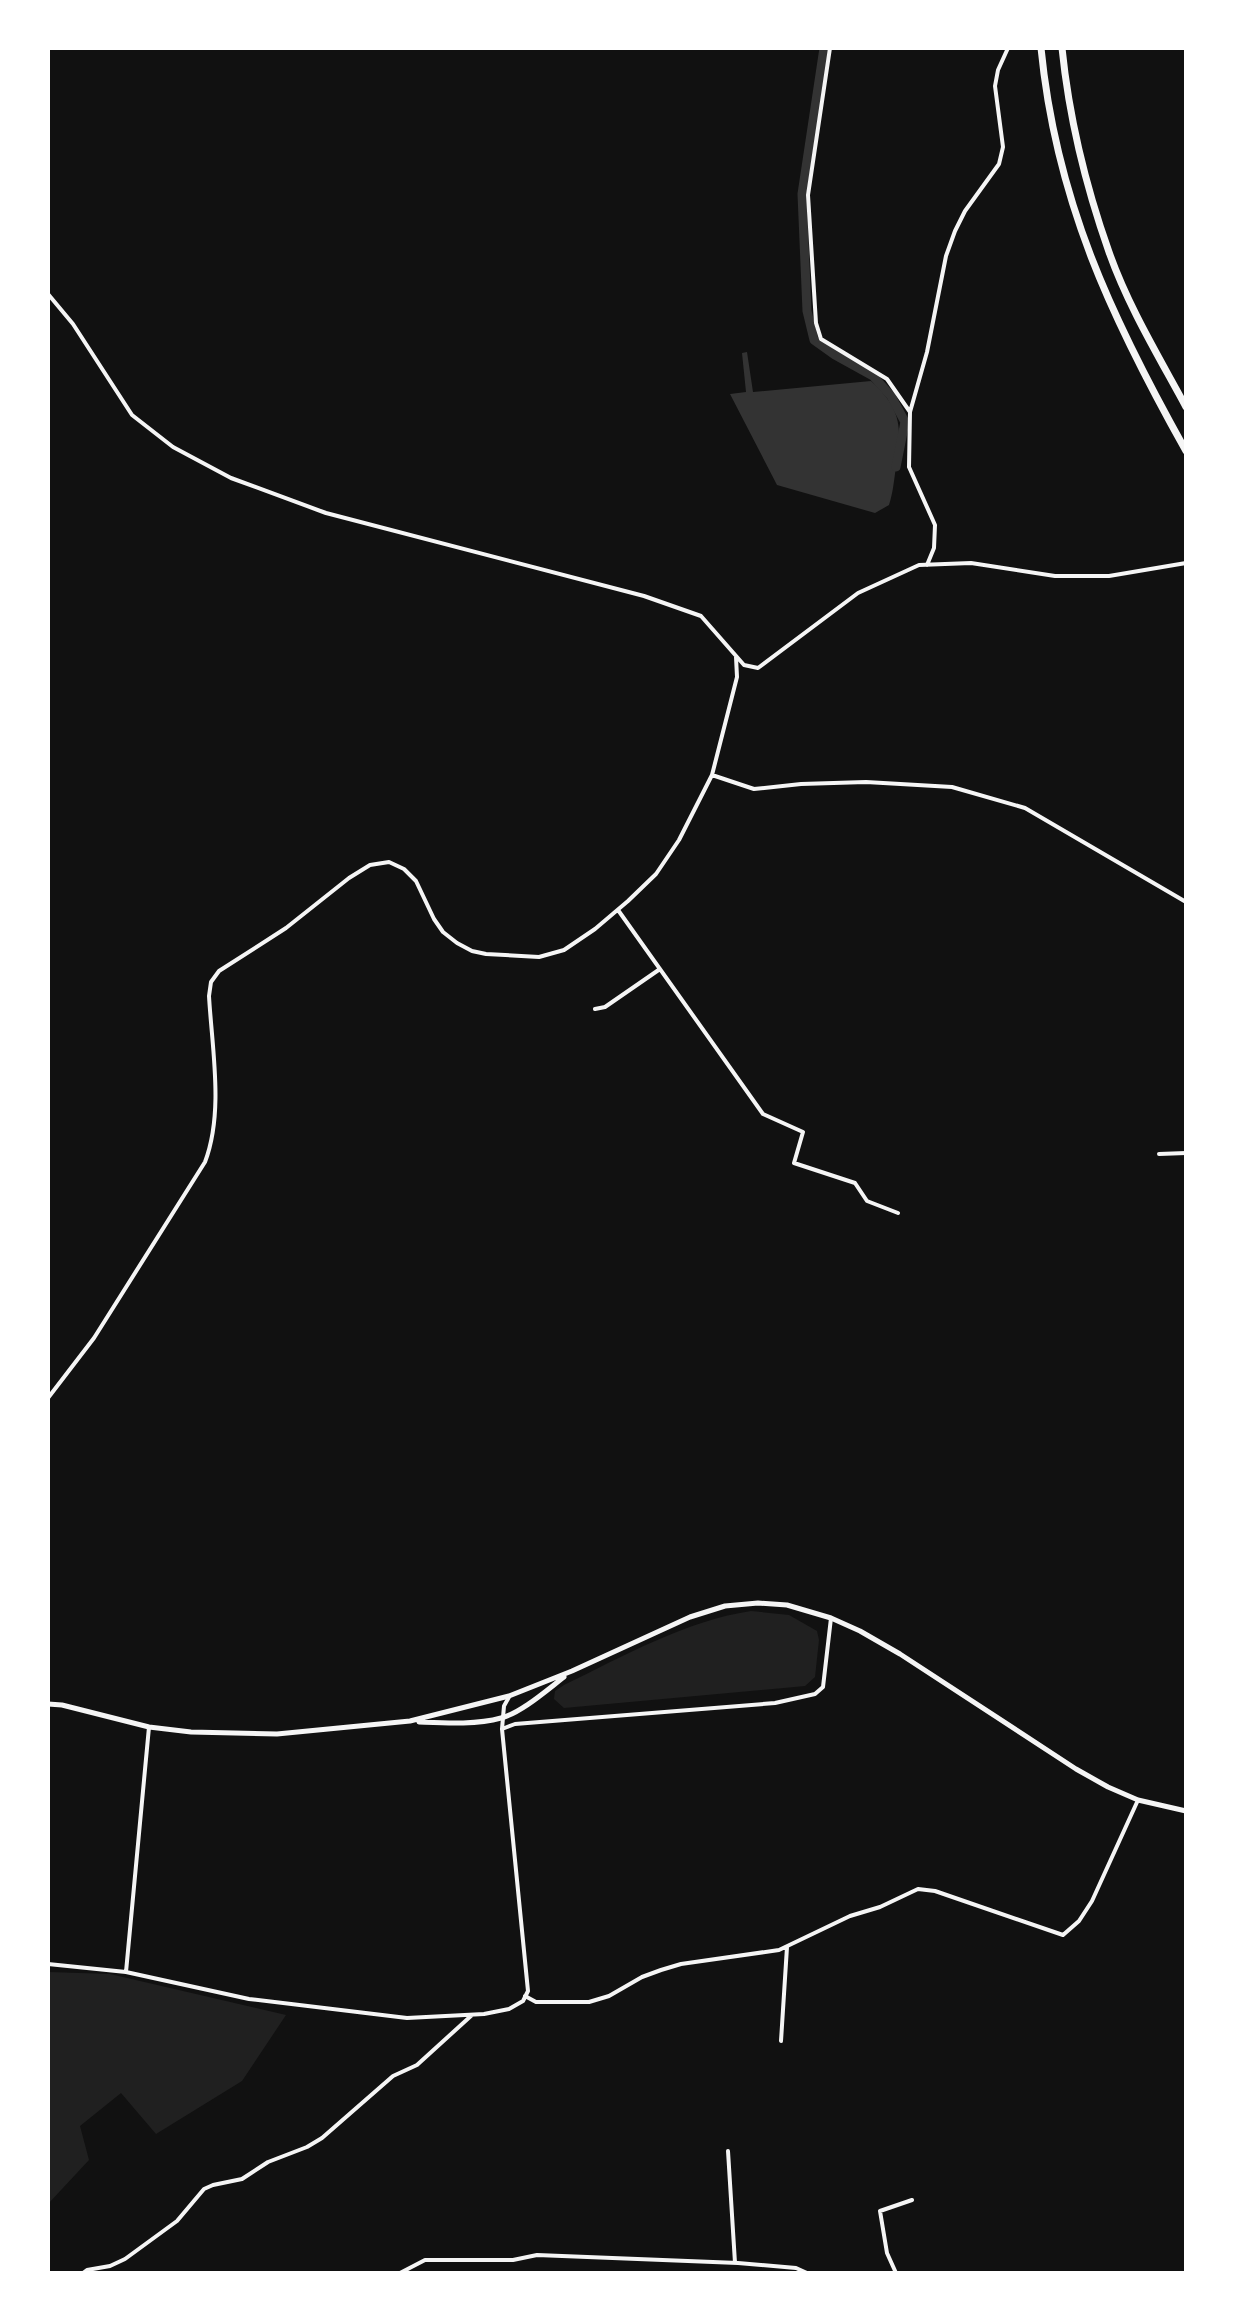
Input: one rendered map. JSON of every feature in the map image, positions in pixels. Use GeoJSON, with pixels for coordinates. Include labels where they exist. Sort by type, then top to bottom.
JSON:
{"type":"FeatureCollection","features":[{"type":"Feature","properties":{"kind":"highway"},"geometry":{"type":"LineString","coordinates":[[1041,48],[1051,119],[1077,223],[1116,318],[1186,451]]}},
{"type":"Feature","properties":{"kind":"highway"},"geometry":{"type":"LineString","coordinates":[[1062,48],[1066,89],[1080,154],[1110,254],[1150,340],[1186,407]]}},
{"type":"Feature","properties":{"kind":"street"},"geometry":{"type":"LineString","coordinates":[[830,48],[808,195],[816,323],[821,339],[887,379],[910,412]]}},
{"type":"Feature","properties":{"kind":"street"},"geometry":{"type":"LineString","coordinates":[[927,565],[934,548],[935,525],[909,467],[910,412],[927,352],[946,256],[965,211],[999,164],[1003,147],[995,86],[1008,48]]}},
{"type":"Feature","properties":{"kind":"street"},"geometry":{"type":"LineString","coordinates":[[48,294],[73,324],[132,415],[173,447],[231,478],[326,513],[644,596],[701,616],[744,665],[758,668],[858,593],[919,565],[971,563],[1055,576],[1109,576],[1186,563]]}},
{"type":"Feature","properties":{"kind":"street"},"geometry":{"type":"LineString","coordinates":[[48,1398],[94,1338],[205,1162],[213,1142],[216,1114],[209,996],[211,982],[219,971],[286,928],[349,878],[370,865],[389,862],[404,869],[416,881],[443,932],[472,951],[539,957],[564,950],[618,910],[656,874],[679,840],[712,775],[737,677],[736,656]]}},
{"type":"Feature","properties":{"kind":"street"},"geometry":{"type":"LineString","coordinates":[[712,775],[754,789],[866,782],[952,787],[1025,808],[1186,902]]}},
{"type":"Feature","properties":{"kind":"street"},"geometry":{"type":"LineString","coordinates":[[618,910],[763,1114],[803,1132],[794,1163],[855,1183],[867,1201],[898,1213]]}},
{"type":"Feature","properties":{"kind":"street"},"geometry":{"type":"LineString","coordinates":[[595,1009],[605,1007],[660,969]]}},
{"type":"Feature","properties":{"kind":"street"},"geometry":{"type":"LineString","coordinates":[[1159,1154],[1186,1153]]}},
{"type":"Feature","properties":{"kind":"street"},"geometry":{"type":"LineString","coordinates":[[48,1704],[149,1727],[191,1732],[277,1734],[410,1721],[509,1696],[690,1617],[725,1606],[758,1603],[787,1605],[831,1618],[860,1631],[1108,1787],[1138,1800],[1186,1811]]}},
{"type":"Feature","properties":{"kind":"street"},"geometry":{"type":"LineString","coordinates":[[502,1729],[515,1724],[775,1703],[815,1694],[823,1687],[831,1618]]}},
{"type":"Feature","properties":{"kind":"street"},"geometry":{"type":"LineString","coordinates":[[410,1721],[448,1723],[502,1718],[572,1671]]}},
{"type":"Feature","properties":{"kind":"street"},"geometry":{"type":"LineString","coordinates":[[48,1964],[126,1972],[249,1999],[407,2018],[472,2015],[509,2009],[523,2001],[528,1991],[502,1729],[504,1706],[509,1696]]}},
{"type":"Feature","properties":{"kind":"street"},"geometry":{"type":"LineString","coordinates":[[126,1972],[149,1727]]}},
{"type":"Feature","properties":{"kind":"street"},"geometry":{"type":"LineString","coordinates":[[525,1996],[536,2002],[589,2002],[609,1996],[642,1977],[681,1964],[760,1954],[787,1947],[850,1916],[880,1907],[918,1889],[935,1891],[1063,1935],[1079,1921],[1092,1901],[1138,1800]]}},
{"type":"Feature","properties":{"kind":"street"},"geometry":{"type":"LineString","coordinates":[[781,2041],[787,1947]]}},
{"type":"Feature","properties":{"kind":"street"},"geometry":{"type":"LineString","coordinates":[[83,2273],[125,2259],[177,2221],[204,2189],[242,2179],[268,2162],[322,2138],[393,2076],[417,2065],[472,2015]]}},
{"type":"Feature","properties":{"kind":"street"},"geometry":{"type":"LineString","coordinates":[[728,2151],[735,2263]]}},
{"type":"Feature","properties":{"kind":"street"},"geometry":{"type":"LineString","coordinates":[[896,2273],[887,2253],[880,2211],[912,2200]]}},
{"type":"Feature","properties":{"kind":"street"},"geometry":{"type":"LineString","coordinates":[[400,2273],[425,2260],[513,2260],[537,2255],[735,2263],[796,2268],[807,2273]]}},
{"type":"Feature","properties":{"kind":"street"},"geometry":{"type":"LineString","coordinates":[[106,2267],[111,2273]]}},
{"type":"Feature","properties":{"kind":"shaded area"},"geometry":{"type":"Polygon","coordinates":[[[747,352],[753,392],[871,381],[881,391],[894,410],[899,430],[889,505],[875,513],[777,485],[730,394],[746,392],[742,353],[747,352]]]}},
{"type":"Feature","properties":{"kind":"shaded area"},"geometry":{"type":"Polygon","coordinates":[[[751,1611],[789,1615],[817,1631],[815,1677],[805,1686],[564,1708],[554,1699],[555,1691],[564,1685],[655,1641],[702,1623],[751,1611]]]}},
{"type":"Feature","properties":{"kind":"shaded area"},"geometry":{"type":"Polygon","coordinates":[[[48,1972],[110,1974],[286,2015],[242,2081],[156,2134],[121,2093],[80,2126],[89,2160],[48,2204],[48,1972]]]}},
{"type":"Feature","properties":{"kind":"waterway"},"geometry":{"type":"LineString","coordinates":[[824,48],[802,194],[807,311],[814,340],[873,376],[891,396],[905,422],[896,467]]}}]}
